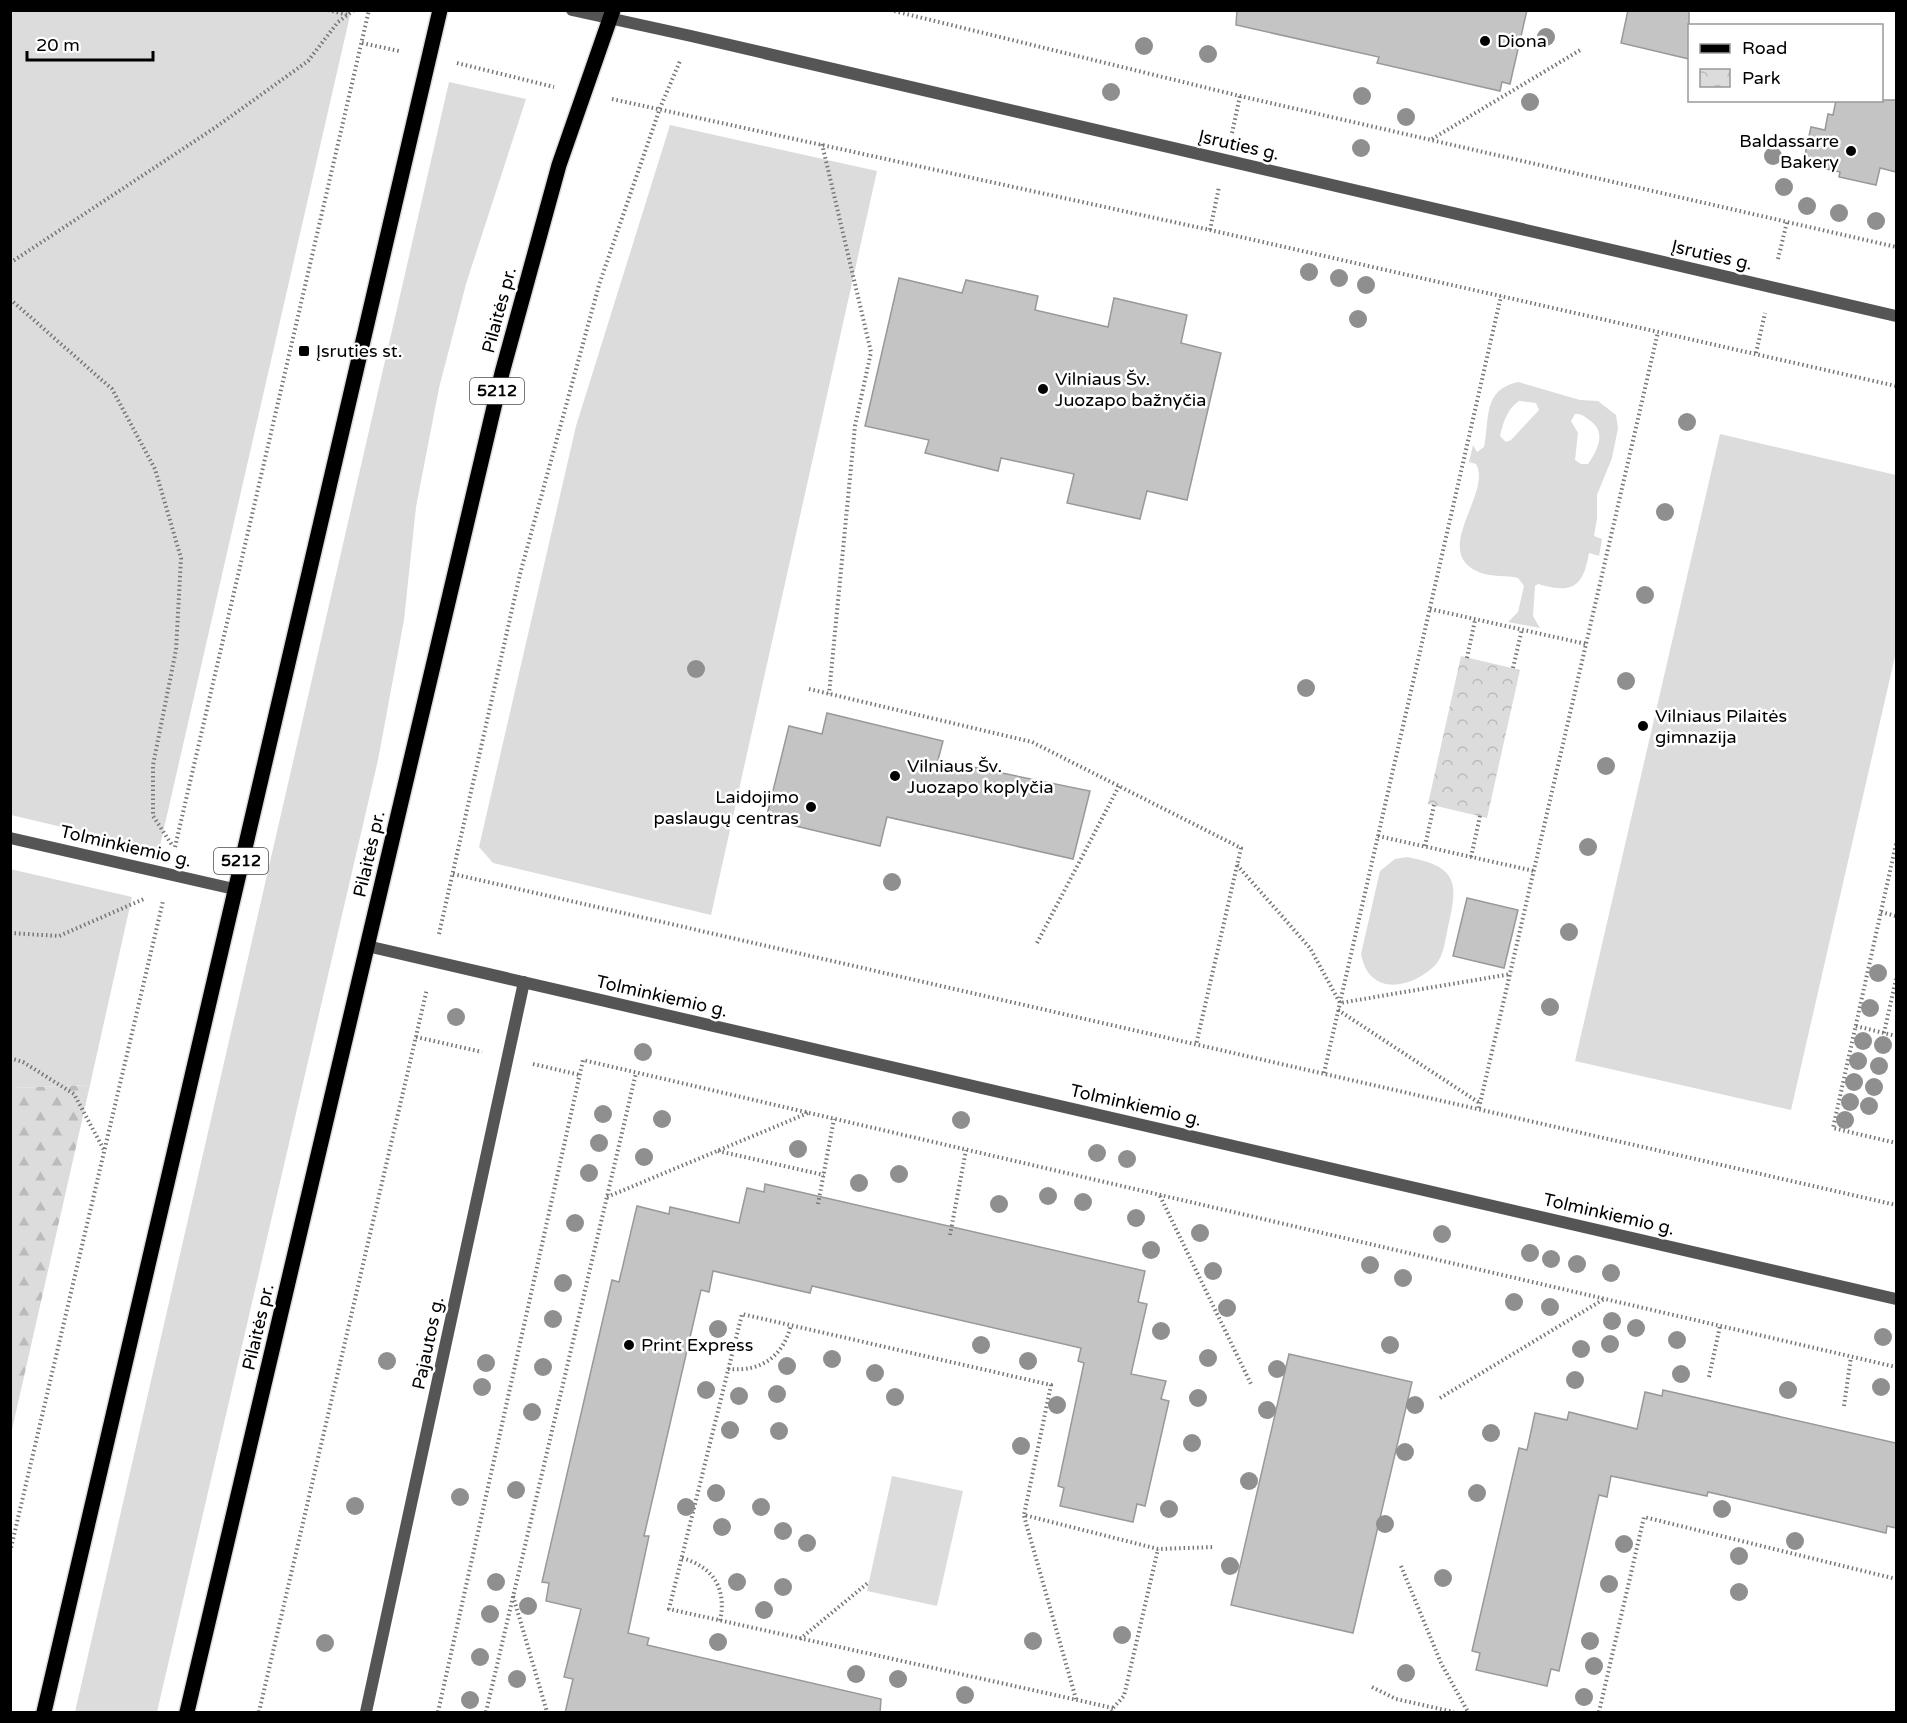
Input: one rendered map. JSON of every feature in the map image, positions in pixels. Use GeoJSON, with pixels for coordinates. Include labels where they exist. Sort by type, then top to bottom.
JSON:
{"type":"FeatureCollection","features":[{"type":"Feature","properties":{"kind":"main road","name":"5212"},"geometry":{"type":"LineString","coordinates":[[44,1713],[440,10]]}},
{"type":"Feature","properties":{"kind":"main road","name":"Pilaitės pr."},"geometry":{"type":"LineString","coordinates":[[187,1713],[502,373],[559,165],[611,14]]}},
{"type":"Feature","properties":{"kind":"street","name":"Įsruties g."},"geometry":{"type":"LineString","coordinates":[[572,10],[611,14],[1896,316]]}},
{"type":"Feature","properties":{"kind":"street","name":"Tolminkiemio g."},"geometry":{"type":"LineString","coordinates":[[10,838],[234,889]]}},
{"type":"Feature","properties":{"kind":"street","name":"Tolminkiemio g."},"geometry":{"type":"LineString","coordinates":[[367,946],[1896,1299]]}},
{"type":"Feature","properties":{"kind":"street","name":"Pajautos g."},"geometry":{"type":"LineString","coordinates":[[366,1713],[524,982]]}},
{"type":"Feature","properties":{"kind":"path"},"geometry":{"type":"LineString","coordinates":[[328,10],[348,15]]}},
{"type":"Feature","properties":{"kind":"path"},"geometry":{"type":"LineString","coordinates":[[10,262],[216,127],[308,61],[338,22],[354,10]]}},
{"type":"Feature","properties":{"kind":"path"},"geometry":{"type":"LineString","coordinates":[[10,298],[112,389],[155,470],[181,558],[176,650],[153,765],[153,816],[175,849],[369,10]]}},
{"type":"Feature","properties":{"kind":"path"},"geometry":{"type":"LineString","coordinates":[[890,11],[1240,96],[1896,247]]}},
{"type":"Feature","properties":{"kind":"path"},"geometry":{"type":"LineString","coordinates":[[362,43],[822,144],[1896,386]]}},
{"type":"Feature","properties":{"kind":"path"},"geometry":{"type":"LineString","coordinates":[[1432,139],[1582,49]]}},
{"type":"Feature","properties":{"kind":"path"},"geometry":{"type":"LineString","coordinates":[[259,1713],[530,540],[599,285],[660,108]]}},
{"type":"Feature","properties":{"kind":"path"},"geometry":{"type":"LineString","coordinates":[[822,144],[871,352],[855,426],[829,694]]}},
{"type":"Feature","properties":{"kind":"path"},"geometry":{"type":"LineString","coordinates":[[1324,1073],[1501,296]]}},
{"type":"Feature","properties":{"kind":"path"},"geometry":{"type":"LineString","coordinates":[[1480,1106],[1658,332]]}},
{"type":"Feature","properties":{"kind":"path"},"geometry":{"type":"LineString","coordinates":[[1430,609],[1586,644]]}},
{"type":"Feature","properties":{"kind":"path"},"geometry":{"type":"LineString","coordinates":[[1467,658],[1475,620]]}},
{"type":"Feature","properties":{"kind":"path"},"geometry":{"type":"LineString","coordinates":[[1513,668],[1522,629]]}},
{"type":"Feature","properties":{"kind":"path"},"geometry":{"type":"LineString","coordinates":[[808,689],[1032,742],[1241,848],[1196,1045]]}},
{"type":"Feature","properties":{"kind":"path"},"geometry":{"type":"LineString","coordinates":[[1037,943],[1119,786]]}},
{"type":"Feature","properties":{"kind":"path"},"geometry":{"type":"LineString","coordinates":[[1425,846],[1434,805]]}},
{"type":"Feature","properties":{"kind":"path"},"geometry":{"type":"LineString","coordinates":[[1471,857],[1480,816]]}},
{"type":"Feature","properties":{"kind":"path"},"geometry":{"type":"LineString","coordinates":[[1378,836],[1534,871]]}},
{"type":"Feature","properties":{"kind":"path"},"geometry":{"type":"LineString","coordinates":[[1896,844],[1833,1128],[1896,1143]]}},
{"type":"Feature","properties":{"kind":"path"},"geometry":{"type":"LineString","coordinates":[[1237,865],[1310,948],[1340,1003]]}},
{"type":"Feature","properties":{"kind":"path"},"geometry":{"type":"LineString","coordinates":[[453,873],[1196,1045],[1480,1106],[1896,1205]]}},
{"type":"Feature","properties":{"kind":"path"},"geometry":{"type":"LineString","coordinates":[[10,1552],[169,875]]}},
{"type":"Feature","properties":{"kind":"path"},"geometry":{"type":"LineString","coordinates":[[10,933],[59,936],[104,918],[166,888]]}},
{"type":"Feature","properties":{"kind":"path"},"geometry":{"type":"LineString","coordinates":[[1881,912],[1896,916]]}},
{"type":"Feature","properties":{"kind":"path"},"geometry":{"type":"LineString","coordinates":[[1340,1003],[1511,974]]}},
{"type":"Feature","properties":{"kind":"path"},"geometry":{"type":"LineString","coordinates":[[1884,1033],[1896,979]]}},
{"type":"Feature","properties":{"kind":"path"},"geometry":{"type":"LineString","coordinates":[[1338,1010],[1480,1106]]}},
{"type":"Feature","properties":{"kind":"path"},"geometry":{"type":"LineString","coordinates":[[1856,1026],[1896,1036]]}},
{"type":"Feature","properties":{"kind":"path"},"geometry":{"type":"LineString","coordinates":[[10,1058],[23,1062],[74,1094],[104,1151]]}},
{"type":"Feature","properties":{"kind":"path"},"geometry":{"type":"LineString","coordinates":[[438,1713],[583,1060],[1896,1367]]}},
{"type":"Feature","properties":{"kind":"path"},"geometry":{"type":"LineString","coordinates":[[486,1713],[636,1073]]}},
{"type":"Feature","properties":{"kind":"path"},"geometry":{"type":"LineString","coordinates":[[607,1197],[808,1113]]}},
{"type":"Feature","properties":{"kind":"path"},"geometry":{"type":"LineString","coordinates":[[818,1204],[834,1119]]}},
{"type":"Feature","properties":{"kind":"path"},"geometry":{"type":"LineString","coordinates":[[950,1235],[966,1150]]}},
{"type":"Feature","properties":{"kind":"path"},"geometry":{"type":"LineString","coordinates":[[718,1151],[824,1175]]}},
{"type":"Feature","properties":{"kind":"path"},"geometry":{"type":"LineString","coordinates":[[1160,1195],[1251,1384]]}},
{"type":"Feature","properties":{"kind":"path"},"geometry":{"type":"LineString","coordinates":[[1440,1398],[1604,1299]]}},
{"type":"Feature","properties":{"kind":"path"},"geometry":{"type":"LineString","coordinates":[[1076,1700],[1024,1515],[1051,1385],[741,1314],[669,1610],[1076,1700],[1112,1710],[1124,1696],[1158,1549]]}},
{"type":"Feature","properties":{"kind":"path"},"geometry":{"type":"LineString","coordinates":[[728,1369],[756,1368],[769,1361],[788,1339],[791,1325]]}},
{"type":"Feature","properties":{"kind":"path"},"geometry":{"type":"LineString","coordinates":[[1709,1377],[1720,1326]]}},
{"type":"Feature","properties":{"kind":"path"},"geometry":{"type":"LineString","coordinates":[[1844,1406],[1851,1357]]}},
{"type":"Feature","properties":{"kind":"path"},"geometry":{"type":"LineString","coordinates":[[1024,1515],[1158,1549],[1215,1547]]}},
{"type":"Feature","properties":{"kind":"path"},"geometry":{"type":"LineString","coordinates":[[1599,1713],[1644,1517],[1896,1578]]}},
{"type":"Feature","properties":{"kind":"path"},"geometry":{"type":"LineString","coordinates":[[682,1557],[698,1563],[711,1573],[720,1588],[723,1604],[720,1621]]}},
{"type":"Feature","properties":{"kind":"path"},"geometry":{"type":"LineString","coordinates":[[1401,1566],[1441,1663],[1468,1713]]}},
{"type":"Feature","properties":{"kind":"path"},"geometry":{"type":"LineString","coordinates":[[800,1638],[869,1582]]}},
{"type":"Feature","properties":{"kind":"path"},"geometry":{"type":"LineString","coordinates":[[513,1595],[547,1713]]}},
{"type":"Feature","properties":{"kind":"path"},"geometry":{"type":"LineString","coordinates":[[1372,1687],[1396,1699],[1454,1713]]}},
{"type":"Feature","properties":{"kind":"green space"},"geometry":{"type":"Polygon","coordinates":[[[11,10],[351,11],[159,850],[11,815],[11,10]]]}},
{"type":"Feature","properties":{"kind":"green space"},"geometry":{"type":"Polygon","coordinates":[[[449,82],[526,99],[466,284],[439,388],[416,507],[404,620],[378,760],[157,1712],[75,1712],[449,82]]]}},
{"type":"Feature","properties":{"kind":"green space"},"geometry":{"type":"Polygon","coordinates":[[[670,125],[877,171],[711,915],[493,863],[479,847],[576,426],[670,125]]]}},
{"type":"Feature","properties":{"kind":"green space"},"geometry":{"type":"Polygon","coordinates":[[[1518,382],[1580,400],[1598,401],[1616,415],[1618,428],[1612,458],[1597,495],[1594,536],[1602,539],[1599,556],[1589,553],[1583,574],[1574,585],[1567,588],[1538,584],[1535,586],[1533,616],[1540,628],[1508,622],[1518,612],[1524,586],[1518,578],[1481,573],[1466,564],[1460,552],[1465,522],[1479,476],[1476,464],[1469,462],[1473,445],[1477,452],[1484,447],[1490,407],[1498,392],[1518,382]],[[1519,401],[1509,412],[1503,426],[1500,436],[1506,442],[1511,440],[1539,410],[1536,403],[1519,401]],[[1575,414],[1571,421],[1578,433],[1575,460],[1581,464],[1588,464],[1599,441],[1598,430],[1595,424],[1584,416],[1575,414]]]}},
{"type":"Feature","properties":{"kind":"green space"},"geometry":{"type":"Polygon","coordinates":[[[1720,434],[1896,475],[1896,652],[1791,1110],[1575,1061],[1720,434]]]}},
{"type":"Feature","properties":{"kind":"green space"},"geometry":{"type":"Polygon","coordinates":[[[1461,656],[1520,670],[1487,818],[1428,804],[1461,656]]]}},
{"type":"Feature","properties":{"kind":"green space"},"geometry":{"type":"Polygon","coordinates":[[[1407,857],[1438,866],[1446,873],[1451,881],[1453,902],[1444,947],[1435,965],[1410,981],[1389,984],[1379,982],[1371,976],[1361,954],[1380,871],[1395,859],[1407,857]]]}},
{"type":"Feature","properties":{"kind":"green space"},"geometry":{"type":"Polygon","coordinates":[[[10,869],[132,897],[90,1085],[11,1088],[10,869]]]}},
{"type":"Feature","properties":{"kind":"green space"},"geometry":{"type":"Polygon","coordinates":[[[90,1085],[11,1434],[11,1088],[90,1085]]]}},
{"type":"Feature","properties":{"kind":"green space"},"geometry":{"type":"Polygon","coordinates":[[[892,1476],[963,1491],[937,1606],[867,1591],[892,1476]]]}},
{"type":"Feature","properties":{"kind":"building"},"geometry":{"type":"Polygon","coordinates":[[[1237,10],[1527,10],[1510,84],[1502,82],[1500,91],[1377,63],[1379,57],[1236,25],[1237,10]]]}},
{"type":"Feature","properties":{"kind":"building"},"geometry":{"type":"Polygon","coordinates":[[[1628,10],[1689,10],[1688,59],[1621,43],[1628,10]]]}},
{"type":"Feature","properties":{"kind":"building","name":"Baldassarre Bakery"},"geometry":{"type":"Polygon","coordinates":[[[1896,100],[1896,172],[1880,168],[1876,185],[1839,177],[1840,172],[1803,164],[1811,127],[1825,130],[1828,114],[1833,115],[1836,102],[1896,100]]]}},
{"type":"Feature","properties":{"kind":"building","name":"Vilniaus Šv. Juozapo bažnyčia"},"geometry":{"type":"Polygon","coordinates":[[[899,278],[962,293],[966,280],[1038,296],[1035,310],[1108,327],[1114,298],[1187,315],[1181,343],[1221,353],[1187,500],[1147,491],[1140,519],[1067,503],[1074,474],[1001,458],[998,471],[925,453],[929,440],[865,426],[899,278]]]}},
{"type":"Feature","properties":{"kind":"building","name":"Vilniaus Šv. Juozapo koplyčia"},"geometry":{"type":"Polygon","coordinates":[[[827,713],[943,741],[938,760],[1090,791],[1073,859],[887,817],[880,846],[766,819],[789,726],[822,734],[827,713]]]}},
{"type":"Feature","properties":{"kind":"building"},"geometry":{"type":"Polygon","coordinates":[[[1467,898],[1518,910],[1504,968],[1453,956],[1467,898]]]}},
{"type":"Feature","properties":{"kind":"building"},"geometry":{"type":"Polygon","coordinates":[[[765,1184],[1145,1271],[1138,1302],[1147,1304],[1131,1374],[1166,1381],[1161,1399],[1169,1401],[1145,1506],[1137,1504],[1133,1522],[1060,1506],[1064,1488],[1058,1486],[1084,1363],[1078,1361],[1081,1348],[812,1286],[810,1293],[713,1271],[709,1292],[701,1290],[644,1536],[649,1536],[628,1633],[649,1638],[647,1645],[881,1699],[880,1713],[565,1713],[573,1679],[564,1677],[581,1609],[546,1601],[549,1583],[542,1582],[612,1280],[619,1282],[637,1206],[669,1214],[670,1207],[739,1223],[747,1188],[764,1192],[765,1184]]]}},
{"type":"Feature","properties":{"kind":"building"},"geometry":{"type":"Polygon","coordinates":[[[1289,1354],[1412,1382],[1353,1633],[1231,1605],[1289,1354]]]}},
{"type":"Feature","properties":{"kind":"building"},"geometry":{"type":"Polygon","coordinates":[[[1663,1390],[1896,1443],[1896,1528],[1887,1526],[1886,1533],[1708,1492],[1707,1496],[1611,1476],[1607,1497],[1599,1495],[1559,1671],[1551,1669],[1547,1686],[1476,1670],[1480,1653],[1472,1651],[1519,1448],[1527,1450],[1535,1413],[1567,1420],[1569,1412],[1637,1429],[1645,1392],[1662,1396],[1663,1390]]]}},
{"type":"Feature","properties":{"kind":"place","name":"Diona"},"geometry":{"type":"Point","coordinates":[1485,41]}},
{"type":"Feature","properties":{"kind":"place","name":"Baldassarre Bakery"},"geometry":{"type":"Point","coordinates":[1851,151]}},
{"type":"Feature","properties":{"kind":"place","name":"Įsruties st."},"geometry":{"type":"Point","coordinates":[304,351]}},
{"type":"Feature","properties":{"kind":"place","name":"Vilniaus Šv. Juozapo bažnyčia"},"geometry":{"type":"Point","coordinates":[1043,389]}},
{"type":"Feature","properties":{"kind":"place","name":"Vilniaus Pilaitės gimnazija"},"geometry":{"type":"Point","coordinates":[1643,726]}},
{"type":"Feature","properties":{"kind":"place","name":"Vilniaus Šv. Juozapo koplyčia"},"geometry":{"type":"Point","coordinates":[895,776]}},
{"type":"Feature","properties":{"kind":"place","name":"Laidojimo paslaugų centras"},"geometry":{"type":"Point","coordinates":[811,807]}},
{"type":"Feature","properties":{"kind":"place","name":"Print Express"},"geometry":{"type":"Point","coordinates":[629,1345]}}]}
